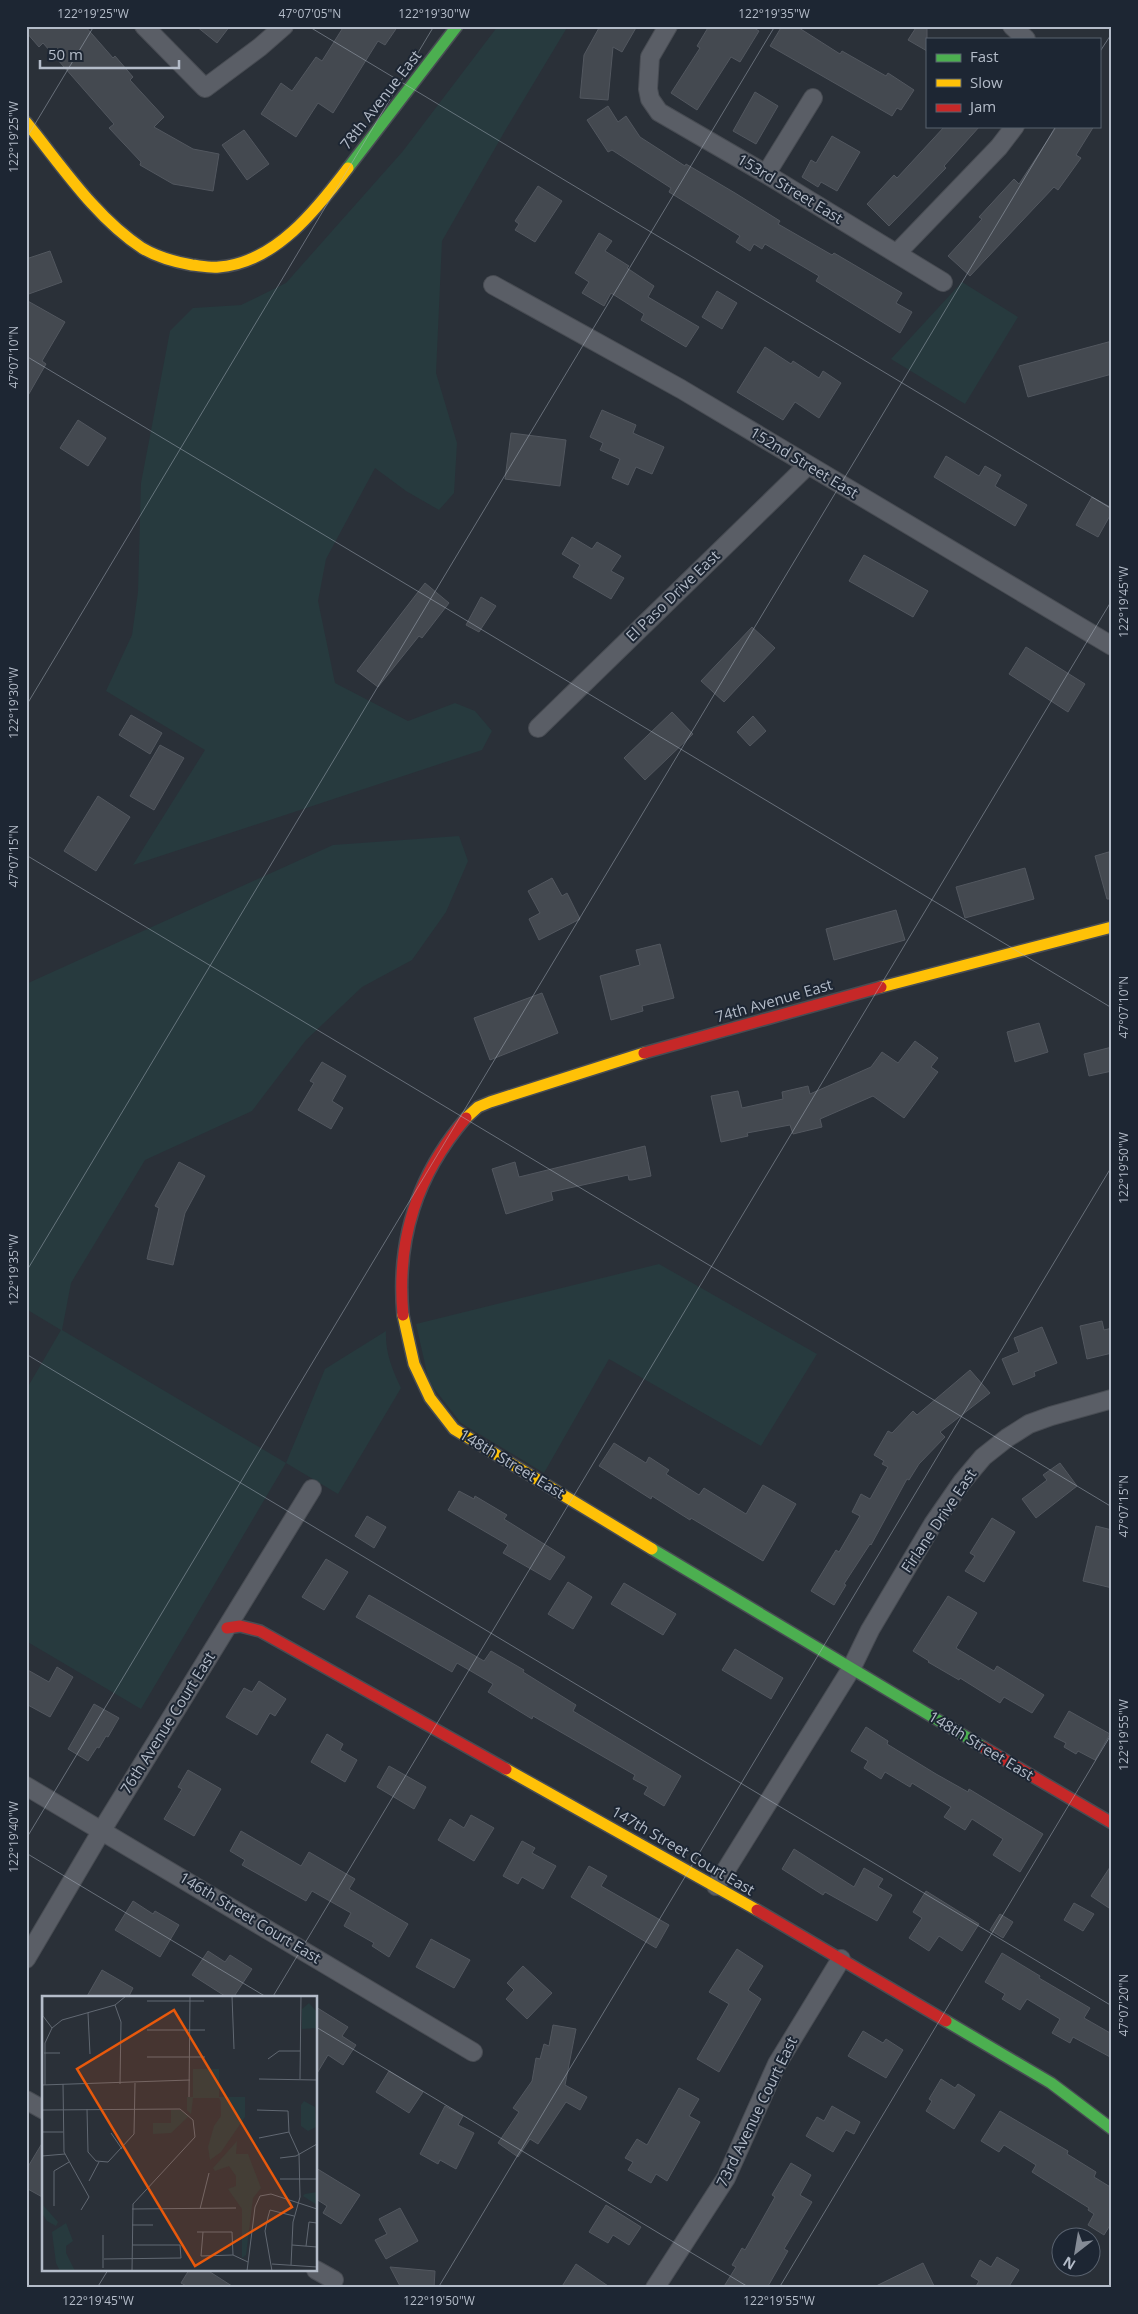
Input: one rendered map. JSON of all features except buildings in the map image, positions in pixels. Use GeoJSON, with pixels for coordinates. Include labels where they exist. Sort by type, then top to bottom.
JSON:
{"type":"FeatureCollection","features":[{"type":"Feature","properties":{"kind":"street"},"geometry":{"type":"LineString","coordinates":[[144,26],[205,88],[260,47],[284,26]]}},
{"type":"Feature","properties":{"kind":"street","name":"78th Avenue East"},"geometry":{"type":"LineString","coordinates":[[26,122],[113,223],[142,248],[186,264],[220,268],[243,262],[261,254],[280,242],[303,220],[347,169],[457,26]]}},
{"type":"Feature","properties":{"kind":"street","name":"153rd Street East"},"geometry":{"type":"LineString","coordinates":[[668,26],[650,57],[648,89],[650,99],[659,112],[766,174],[943,282]]}},
{"type":"Feature","properties":{"kind":"street"},"geometry":{"type":"LineString","coordinates":[[1012,26],[1025,38]]}},
{"type":"Feature","properties":{"kind":"street"},"geometry":{"type":"LineString","coordinates":[[766,174],[813,98]]}},
{"type":"Feature","properties":{"kind":"street"},"geometry":{"type":"LineString","coordinates":[[897,253],[998,147],[1013,128]]}},
{"type":"Feature","properties":{"kind":"street","name":"152nd Street East"},"geometry":{"type":"LineString","coordinates":[[493,284],[681,389],[1112,646]]}},
{"type":"Feature","properties":{"kind":"street","name":"El Paso Drive East"},"geometry":{"type":"LineString","coordinates":[[538,728],[808,465]]}},
{"type":"Feature","properties":{"kind":"street","name":"74th Avenue East"},"geometry":{"type":"LineString","coordinates":[[457,1129],[477,1107],[623,1058],[904,980],[1112,927]]}},
{"type":"Feature","properties":{"kind":"street","name":"148th Street East"},"geometry":{"type":"LineString","coordinates":[[457,1129],[435,1157],[420,1184],[409,1218],[401,1271],[400,1291],[406,1334],[415,1370],[426,1394],[442,1417],[454,1429],[480,1446],[853,1663],[1112,1823]]}},
{"type":"Feature","properties":{"kind":"street","name":"Firlane Drive East"},"geometry":{"type":"LineString","coordinates":[[716,1886],[853,1663],[870,1630],[934,1524],[962,1482],[983,1457],[1029,1424],[1112,1399]]}},
{"type":"Feature","properties":{"kind":"street","name":"76th Avenue Court East"},"geometry":{"type":"LineString","coordinates":[[26,1958],[102,1830],[312,1488]]}},
{"type":"Feature","properties":{"kind":"street","name":"147th Street Court East"},"geometry":{"type":"LineString","coordinates":[[226,1628],[240,1626],[260,1630],[716,1886],[1051,2083],[1112,2129]]}},
{"type":"Feature","properties":{"kind":"street","name":"146th Street Court East"},"geometry":{"type":"LineString","coordinates":[[26,1786],[473,2052]]}},
{"type":"Feature","properties":{"kind":"street","name":"73rd Avenue Court East"},"geometry":{"type":"LineString","coordinates":[[655,2288],[726,2178],[777,2064],[841,1959]]}},
{"type":"Feature","properties":{"kind":"street"},"geometry":{"type":"LineString","coordinates":[[26,2100],[42,2109]]}},
{"type":"Feature","properties":{"kind":"street"},"geometry":{"type":"LineString","coordinates":[[318,2271],[334,2280]]}},
{"type":"Feature","properties":{"kind":"green space"},"geometry":{"type":"Polygon","coordinates":[[[498,26],[568,26],[442,241],[436,373],[457,443],[454,493],[439,510],[406,491],[375,468],[326,559],[318,601],[335,683],[408,721],[455,703],[475,711],[492,731],[482,750],[133,865],[205,750],[106,691],[132,635],[138,592],[141,483],[170,331],[193,308],[241,305],[286,283],[403,151],[498,26]]]}},
{"type":"Feature","properties":{"kind":"green space"},"geometry":{"type":"Polygon","coordinates":[[[962,282],[1018,317],[965,404],[891,359],[962,282]]]}},
{"type":"Feature","properties":{"kind":"green space"},"geometry":{"type":"Polygon","coordinates":[[[459,836],[468,861],[446,912],[412,960],[362,987],[306,1040],[252,1111],[145,1160],[71,1283],[62,1330],[286,1463],[141,1709],[26,1641],[26,1390],[61,1330],[26,1309],[26,984],[333,845],[459,836]]]}},
{"type":"Feature","properties":{"kind":"green space"},"geometry":{"type":"Polygon","coordinates":[[[659,1264],[817,1354],[761,1446],[609,1359],[544,1473],[461,1423],[429,1382],[416,1324],[659,1264]]]}},
{"type":"Feature","properties":{"kind":"green space"},"geometry":{"type":"Polygon","coordinates":[[[386,1331],[390,1360],[401,1388],[338,1494],[286,1463],[325,1369],[386,1331]]]}},
{"type":"Feature","properties":{"kind":"traffic: fast"},"geometry":{"type":"LineString","coordinates":[[348,168],[457,26]]}},
{"type":"Feature","properties":{"kind":"traffic: fast"},"geometry":{"type":"LineString","coordinates":[[652,1549],[983,1747]]}},
{"type":"Feature","properties":{"kind":"traffic: fast"},"geometry":{"type":"LineString","coordinates":[[946,2021],[1051,2083],[1112,2129]]}},
{"type":"Feature","properties":{"kind":"traffic: slow"},"geometry":{"type":"LineString","coordinates":[[26,122],[94,206],[125,235],[142,248],[154,254],[192,265],[216,267],[239,263],[258,256],[276,245],[293,231],[323,200],[348,168]]}},
{"type":"Feature","properties":{"kind":"traffic: slow"},"geometry":{"type":"LineString","coordinates":[[881,987],[1112,927]]}},
{"type":"Feature","properties":{"kind":"traffic: slow"},"geometry":{"type":"LineString","coordinates":[[466,1118],[478,1107],[490,1102],[644,1053]]}},
{"type":"Feature","properties":{"kind":"traffic: slow"},"geometry":{"type":"LineString","coordinates":[[403,1315],[414,1364],[430,1398],[454,1429],[652,1549]]}},
{"type":"Feature","properties":{"kind":"traffic: slow"},"geometry":{"type":"LineString","coordinates":[[506,1769],[757,1910]]}},
{"type":"Feature","properties":{"kind":"traffic: jam"},"geometry":{"type":"LineString","coordinates":[[644,1053],[881,987]]}},
{"type":"Feature","properties":{"kind":"traffic: jam"},"geometry":{"type":"LineString","coordinates":[[403,1315],[403,1260],[407,1234],[414,1209],[434,1162],[466,1118]]}},
{"type":"Feature","properties":{"kind":"traffic: jam"},"geometry":{"type":"LineString","coordinates":[[227,1628],[240,1626],[260,1631],[506,1769]]}},
{"type":"Feature","properties":{"kind":"traffic: jam"},"geometry":{"type":"LineString","coordinates":[[983,1747],[1112,1823]]}},
{"type":"Feature","properties":{"kind":"traffic: jam"},"geometry":{"type":"LineString","coordinates":[[757,1910],[946,2021]]}}]}
